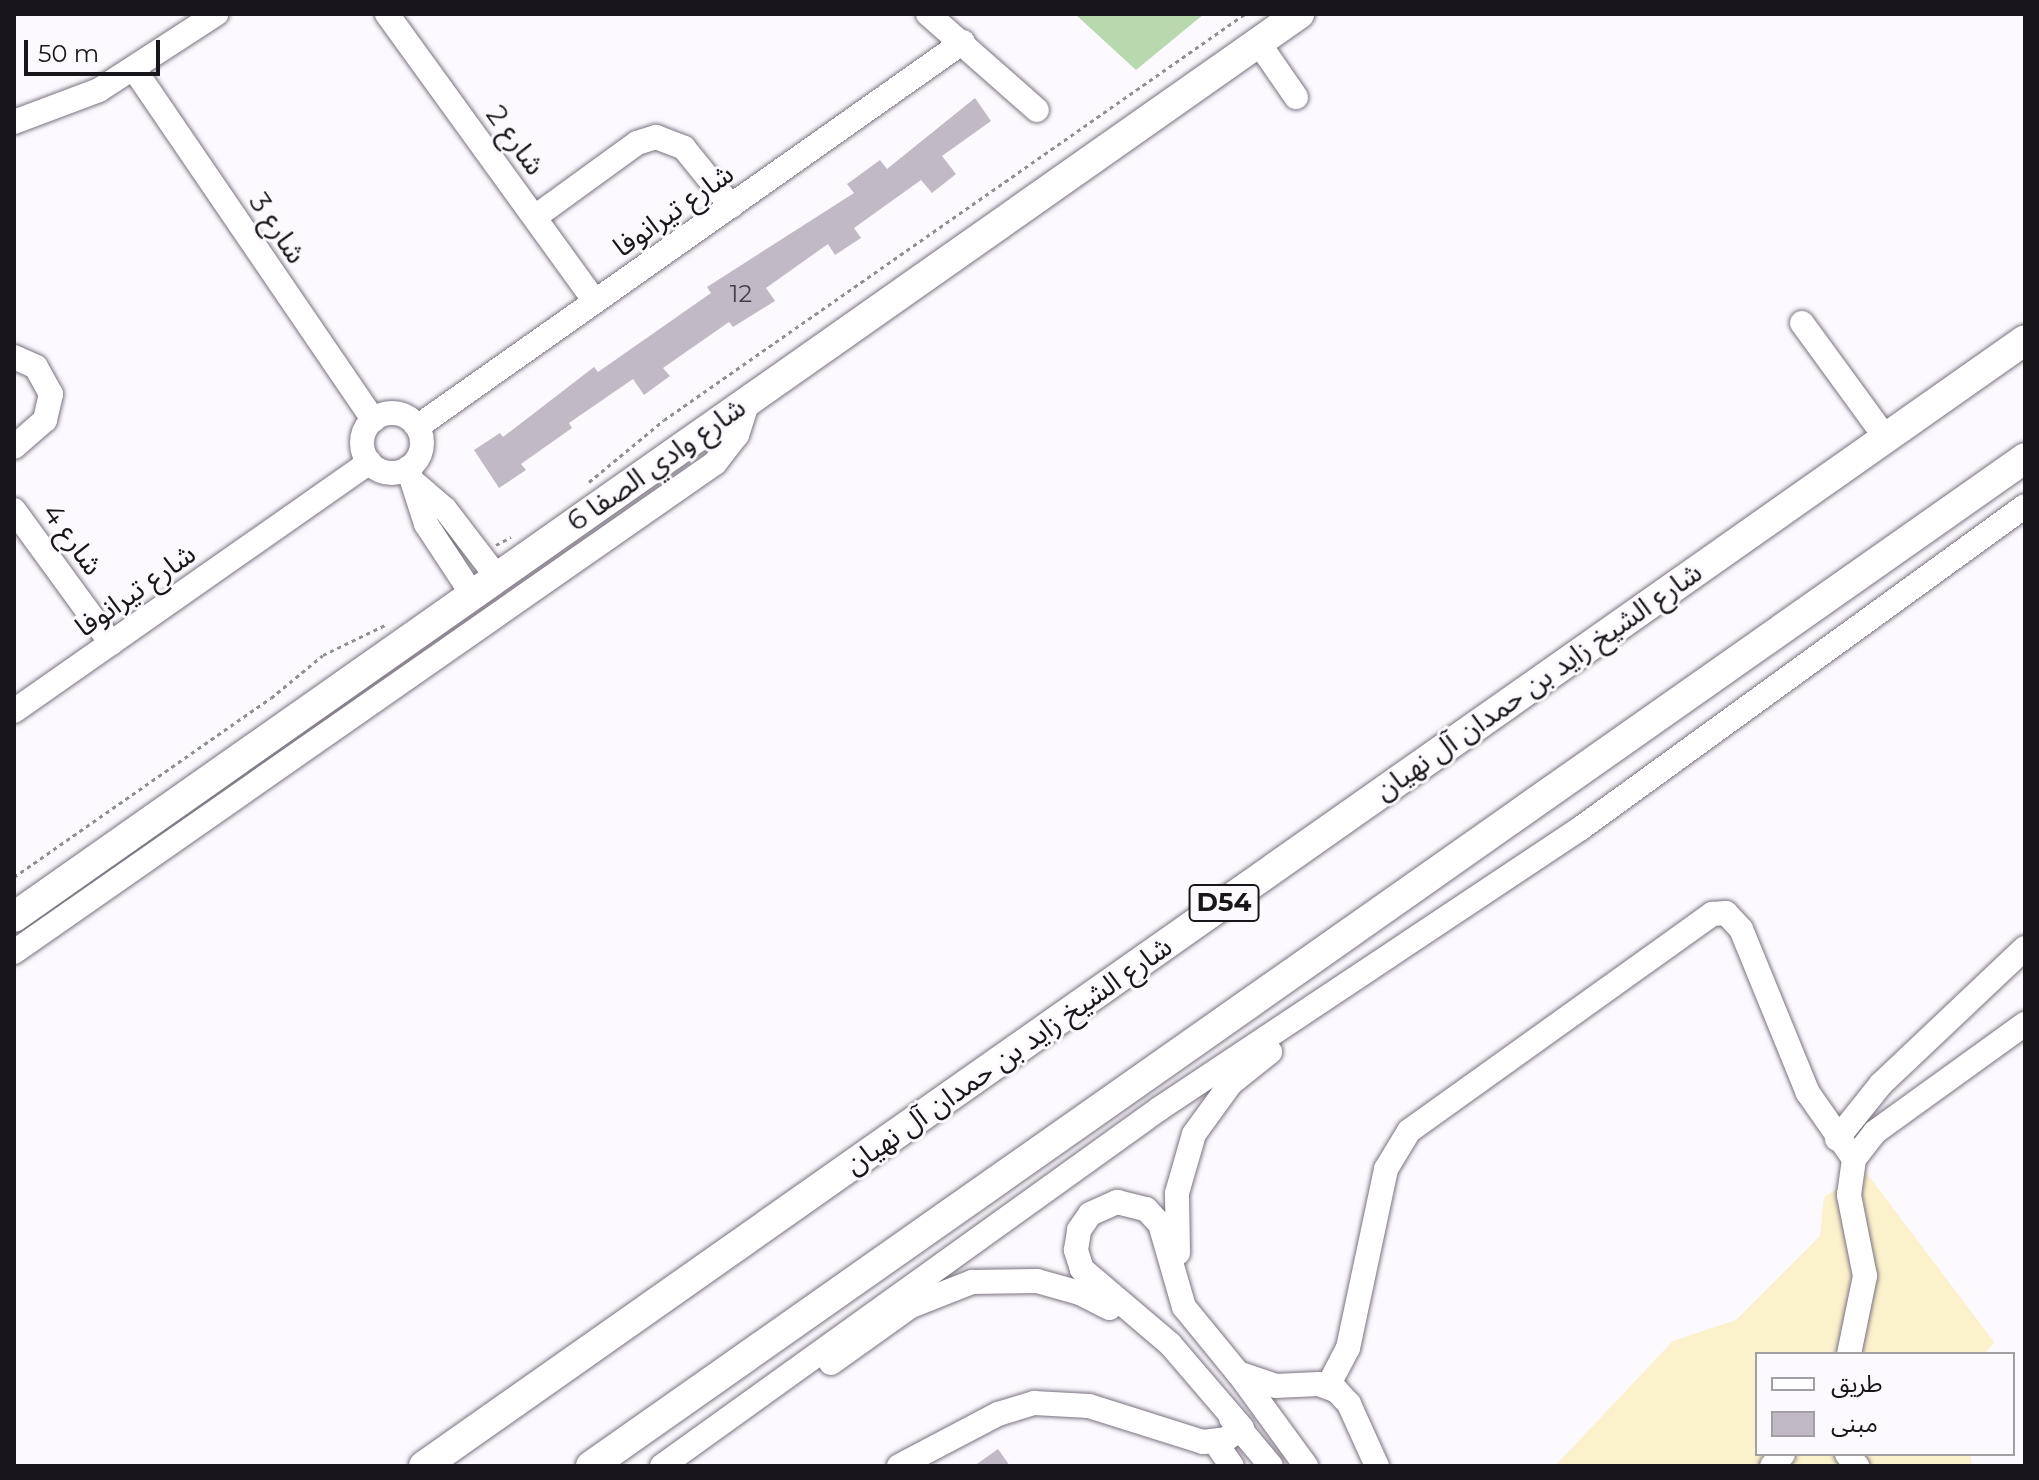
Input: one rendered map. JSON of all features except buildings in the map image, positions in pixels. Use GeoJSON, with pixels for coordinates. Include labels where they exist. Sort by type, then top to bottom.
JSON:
{"type":"FeatureCollection","features":[{"type":"Feature","properties":{"kind":"main road","name":"شارع وادي الصفا 6"},"geometry":{"type":"LineString","coordinates":[[14,917],[472,594],[483,559],[749,398],[1299,14]]}},
{"type":"Feature","properties":{"kind":"main road","name":"شارع الشيخ زايد بن حمدان آل نهيان"},"geometry":{"type":"LineString","coordinates":[[424,1466],[2025,340]]}},
{"type":"Feature","properties":{"kind":"main road"},"geometry":{"type":"LineString","coordinates":[[591,1466],[2025,458]]}},
{"type":"Feature","properties":{"kind":"street"},"geometry":{"type":"LineString","coordinates":[[14,122],[73,101],[134,69],[216,14]]}},
{"type":"Feature","properties":{"kind":"street","name":"شارع 2"},"geometry":{"type":"LineString","coordinates":[[387,14],[595,301]]}},
{"type":"Feature","properties":{"kind":"street"},"geometry":{"type":"LineString","coordinates":[[928,14],[1037,110]]}},
{"type":"Feature","properties":{"kind":"street","name":"شارع تيرانوفا"},"geometry":{"type":"LineString","coordinates":[[417,427],[963,42]]}},
{"type":"Feature","properties":{"kind":"street"},"geometry":{"type":"LineString","coordinates":[[1258,42],[1296,97]]}},
{"type":"Feature","properties":{"kind":"street","name":"شارع 3"},"geometry":{"type":"LineString","coordinates":[[134,69],[373,420]]}},
{"type":"Feature","properties":{"kind":"street"},"geometry":{"type":"LineString","coordinates":[[535,217],[637,143],[656,137],[684,148],[731,206]]}},
{"type":"Feature","properties":{"kind":"street"},"geometry":{"type":"LineString","coordinates":[[1802,323],[1885,437]]}},
{"type":"Feature","properties":{"kind":"street"},"geometry":{"type":"LineString","coordinates":[[14,357],[36,367],[51,394],[45,420],[14,447]]}},
{"type":"Feature","properties":{"kind":"street"},"geometry":{"type":"LineString","coordinates":[[14,952],[715,463],[737,435],[749,398]]}},
{"type":"Feature","properties":{"kind":"street"},"geometry":{"type":"LineString","coordinates":[[472,594],[426,524],[417,481],[422,445],[417,427],[396,414],[373,420],[362,441],[369,462],[387,473],[417,481],[483,559]]}},
{"type":"Feature","properties":{"kind":"street","name":"شارع تيرانوفا"},"geometry":{"type":"LineString","coordinates":[[14,711],[369,462]]}},
{"type":"Feature","properties":{"kind":"street","name":"شارع 4"},"geometry":{"type":"LineString","coordinates":[[14,510],[111,643]]}},
{"type":"Feature","properties":{"kind":"street"},"geometry":{"type":"LineString","coordinates":[[662,1466],[1370,964],[1593,819],[2020,511]]}},
{"type":"Feature","properties":{"kind":"street"},"geometry":{"type":"LineString","coordinates":[[449,561],[483,559]]}},
{"type":"Feature","properties":{"kind":"street"},"geometry":{"type":"LineString","coordinates":[[1328,1386],[1348,1348],[1386,1169],[1409,1131],[1712,914],[1726,913],[1741,929],[1797,1069],[1837,1139],[1854,1159]]}},
{"type":"Feature","properties":{"kind":"street"},"geometry":{"type":"LineString","coordinates":[[1837,1139],[1881,1084],[2025,948]]}},
{"type":"Feature","properties":{"kind":"street"},"geometry":{"type":"LineString","coordinates":[[1370,964],[1334,1006],[1231,1083],[1205,1115],[1186,1153],[1176,1202],[1182,1271],[1198,1309],[1238,1373],[1285,1388],[1328,1386],[1349,1404],[1377,1466]]}},
{"type":"Feature","properties":{"kind":"street"},"geometry":{"type":"LineString","coordinates":[[1849,1352],[1865,1276],[1849,1195],[1854,1159],[1875,1132],[2025,1024]]}},
{"type":"Feature","properties":{"kind":"street"},"geometry":{"type":"LineString","coordinates":[[1271,1466],[1170,1344],[1082,1269],[1076,1240],[1090,1214],[1117,1202],[1137,1205],[1154,1216],[1184,1307],[1238,1373],[1306,1466]]}},
{"type":"Feature","properties":{"kind":"street"},"geometry":{"type":"LineString","coordinates":[[713,1429],[789,1389],[930,1296],[972,1282],[1015,1279],[1069,1289],[1118,1314],[1242,1428]]}},
{"type":"Feature","properties":{"kind":"street"},"geometry":{"type":"LineString","coordinates":[[899,1466],[998,1414],[1052,1401],[1124,1414],[1215,1442],[1232,1466]]}},
{"type":"Feature","properties":{"kind":"street"},"geometry":{"type":"LineString","coordinates":[[1215,1442],[1242,1428]]}},
{"type":"Feature","properties":{"kind":"path"},"geometry":{"type":"LineString","coordinates":[[578,491],[664,420],[1245,14]]}},
{"type":"Feature","properties":{"kind":"path"},"geometry":{"type":"LineString","coordinates":[[483,559],[522,530]]}},
{"type":"Feature","properties":{"kind":"path"},"geometry":{"type":"LineString","coordinates":[[14,877],[271,698],[323,655],[396,620]]}},
{"type":"Feature","properties":{"kind":"green space"},"geometry":{"type":"Polygon","coordinates":[[[1075,14],[1204,14],[1136,70],[1075,14]]]}},
{"type":"Feature","properties":{"kind":"sand"},"geometry":{"type":"Polygon","coordinates":[[[1865,1171],[1994,1342],[1986,1352],[1755,1352],[1755,1456],[1970,1456],[1972,1466],[1555,1466],[1673,1341],[1736,1320],[1820,1236],[1824,1197],[1865,1171]]]}}]}
